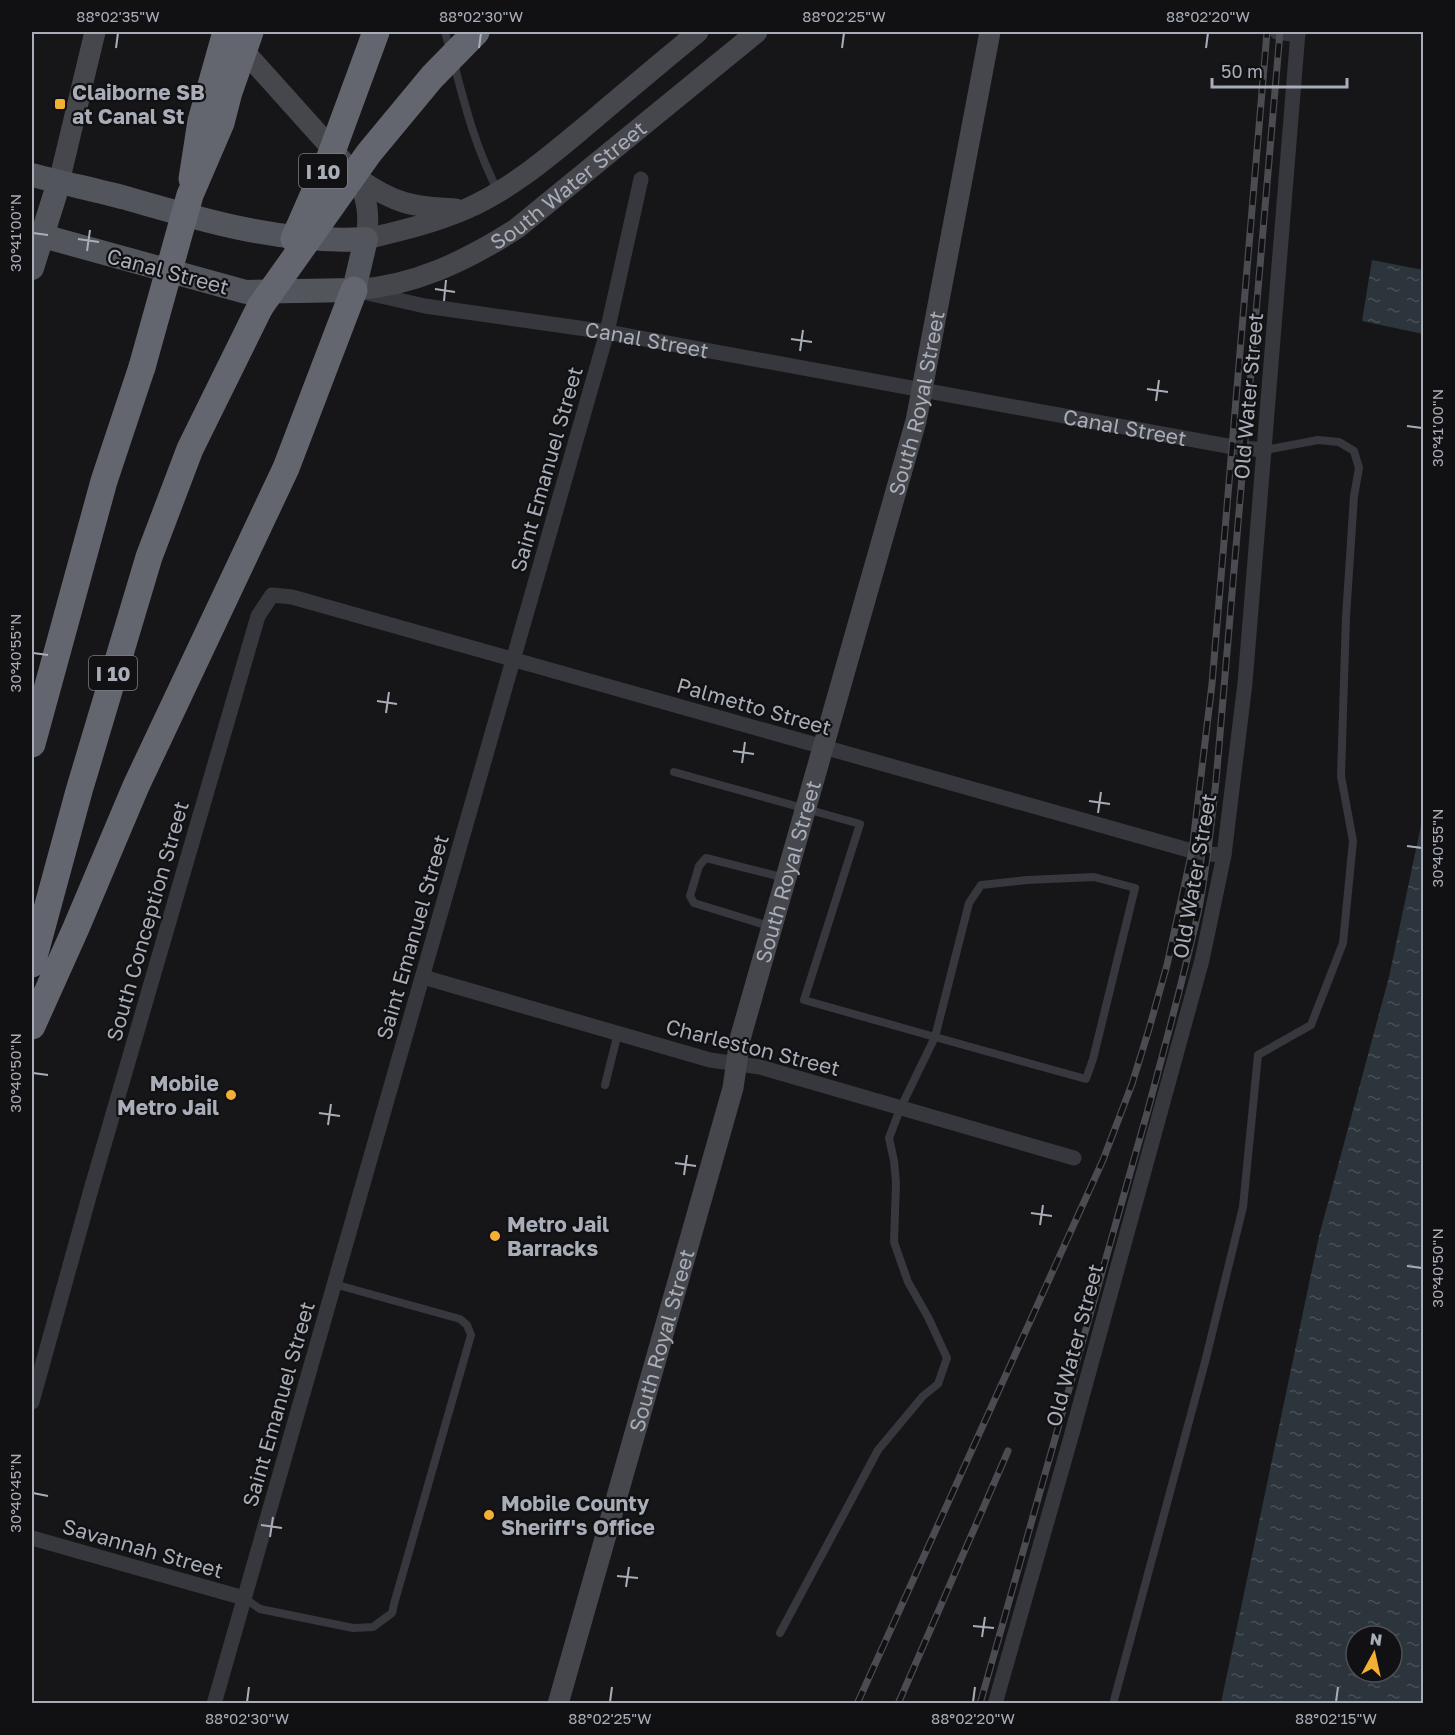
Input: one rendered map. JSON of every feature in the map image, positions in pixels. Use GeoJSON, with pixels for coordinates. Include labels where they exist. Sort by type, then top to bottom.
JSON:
{"type":"FeatureCollection","features":[{"type":"Feature","properties":{"kind":"highway"},"geometry":{"type":"LineString","coordinates":[[32,744],[104,481],[142,367],[190,195],[201,121],[227,32]]}},
{"type":"Feature","properties":{"kind":"highway"},"geometry":{"type":"LineString","coordinates":[[190,195],[221,123],[250,32]]}},
{"type":"Feature","properties":{"kind":"highway","name":"I 10"},"geometry":{"type":"LineString","coordinates":[[32,964],[79,791],[149,557],[190,449],[290,246],[326,166],[376,32]]}},
{"type":"Feature","properties":{"kind":"highway"},"geometry":{"type":"LineString","coordinates":[[260,307],[369,153],[417,93],[476,32]]}},
{"type":"Feature","properties":{"kind":"highway"},"geometry":{"type":"LineString","coordinates":[[32,1026],[136,786],[286,468],[354,290]]}},
{"type":"Feature","properties":{"kind":"main road"},"geometry":{"type":"LineString","coordinates":[[32,175],[212,223],[262,233],[314,239],[366,239],[354,290]]}},
{"type":"Feature","properties":{"kind":"main road"},"geometry":{"type":"LineString","coordinates":[[32,268],[36,234],[59,182]]}},
{"type":"Feature","properties":{"kind":"main road","name":"Canal Street"},"geometry":{"type":"LineString","coordinates":[[36,234],[246,292],[354,290]]}},
{"type":"Feature","properties":{"kind":"street"},"geometry":{"type":"LineString","coordinates":[[59,182],[95,32]]}},
{"type":"Feature","properties":{"kind":"street"},"geometry":{"type":"LineString","coordinates":[[227,32],[359,179],[383,194],[406,204],[418,207],[466,209]]}},
{"type":"Feature","properties":{"kind":"street","name":"South Water Street"},"geometry":{"type":"LineString","coordinates":[[366,239],[427,224],[466,209],[499,192],[547,159],[698,32]]}},
{"type":"Feature","properties":{"kind":"street","name":"South Water Street"},"geometry":{"type":"LineString","coordinates":[[354,290],[382,287],[431,274],[481,251],[516,229],[757,32]]}},
{"type":"Feature","properties":{"kind":"street","name":"South Royal Street"},"geometry":{"type":"LineString","coordinates":[[558,1704],[733,1088],[740,1039],[916,421],[990,32]]}},
{"type":"Feature","properties":{"kind":"street"},"geometry":{"type":"LineString","coordinates":[[1277,32],[1298,33]]}},
{"type":"Feature","properties":{"kind":"street","name":"Old Water Street"},"geometry":{"type":"LineString","coordinates":[[994,1704],[1068,1448],[1202,960],[1224,855],[1245,683],[1298,33]]}},
{"type":"Feature","properties":{"kind":"street"},"geometry":{"type":"LineString","coordinates":[[359,179],[367,203],[366,239]]}},
{"type":"Feature","properties":{"kind":"street","name":"Saint Emanuel Street"},"geometry":{"type":"LineString","coordinates":[[214,1704],[607,332],[641,179]]}},
{"type":"Feature","properties":{"kind":"street","name":"Canal Street"},"geometry":{"type":"LineString","coordinates":[[354,290],[425,306],[607,332],[1233,447],[1264,450]]}},
{"type":"Feature","properties":{"kind":"street","name":"Palmetto Street"},"geometry":{"type":"LineString","coordinates":[[272,595],[292,597],[1192,851],[1224,855]]}},
{"type":"Feature","properties":{"kind":"street","name":"South Conception Street"},"geometry":{"type":"LineString","coordinates":[[32,1402],[67,1272],[258,616],[272,595]]}},
{"type":"Feature","properties":{"kind":"street","name":"Charleston Street"},"geometry":{"type":"LineString","coordinates":[[423,977],[710,1060],[760,1068],[1074,1158]]}},
{"type":"Feature","properties":{"kind":"street","name":"Savannah Street"},"geometry":{"type":"LineString","coordinates":[[32,1538],[244,1598]]}},
{"type":"Feature","properties":{"kind":"lane"},"geometry":{"type":"LineString","coordinates":[[445,32],[482,160],[499,192]]}},
{"type":"Feature","properties":{"kind":"lane"},"geometry":{"type":"LineString","coordinates":[[1113,1704],[1205,1362],[1243,1207],[1258,1055],[1311,1025],[1343,942],[1353,841],[1341,776],[1346,617],[1354,496],[1359,468],[1354,451],[1340,442],[1318,440],[1264,450]]}},
{"type":"Feature","properties":{"kind":"lane"},"geometry":{"type":"LineString","coordinates":[[674,772],[860,824],[804,1000],[935,1037],[1086,1079],[1093,1059],[1135,888],[1094,877],[1027,880],[981,885],[969,903],[935,1037],[900,1109],[889,1138],[896,1183],[894,1242],[908,1282],[928,1317],[947,1358],[938,1384],[923,1396],[878,1450],[780,1633]]}},
{"type":"Feature","properties":{"kind":"lane"},"geometry":{"type":"LineString","coordinates":[[772,927],[694,903],[690,896],[699,866],[706,858],[786,879]]}},
{"type":"Feature","properties":{"kind":"lane"},"geometry":{"type":"LineString","coordinates":[[605,1085],[618,1033]]}},
{"type":"Feature","properties":{"kind":"lane"},"geometry":{"type":"LineString","coordinates":[[244,1598],[260,1609],[353,1629],[373,1627],[392,1613],[471,1335],[467,1325],[460,1319],[334,1284]]}},
{"type":"Feature","properties":{"kind":"water"},"geometry":{"type":"Polygon","coordinates":[[[1372,260],[1423,270],[1423,334],[1362,321],[1372,260]]]}},
{"type":"Feature","properties":{"kind":"water"},"geometry":{"type":"Polygon","coordinates":[[[1423,816],[1423,1703],[1221,1703],[1319,1236],[1389,977],[1423,816]]]}},
{"type":"Feature","properties":{"kind":"railway"},"geometry":{"type":"LineString","coordinates":[[857,1704],[1103,1160],[1132,1084],[1167,965],[1192,851],[1212,684],[1267,32]]}},
{"type":"Feature","properties":{"kind":"railway"},"geometry":{"type":"LineString","coordinates":[[980,1704],[1147,1113],[1180,988],[1201,896],[1216,781],[1280,32]]}},
{"type":"Feature","properties":{"kind":"railway"},"geometry":{"type":"LineString","coordinates":[[898,1704],[1008,1451]]}},
{"type":"Feature","properties":{"kind":"place","name":"Claiborne SB at Canal St"},"geometry":{"type":"Point","coordinates":[60,104]}},
{"type":"Feature","properties":{"kind":"place","name":"Mobile Metro Jail"},"geometry":{"type":"Point","coordinates":[231,1095]}},
{"type":"Feature","properties":{"kind":"place","name":"Metro Jail Barracks"},"geometry":{"type":"Point","coordinates":[495,1236]}},
{"type":"Feature","properties":{"kind":"place","name":"Mobile County Sheriff's Office"},"geometry":{"type":"Point","coordinates":[489,1515]}}]}
